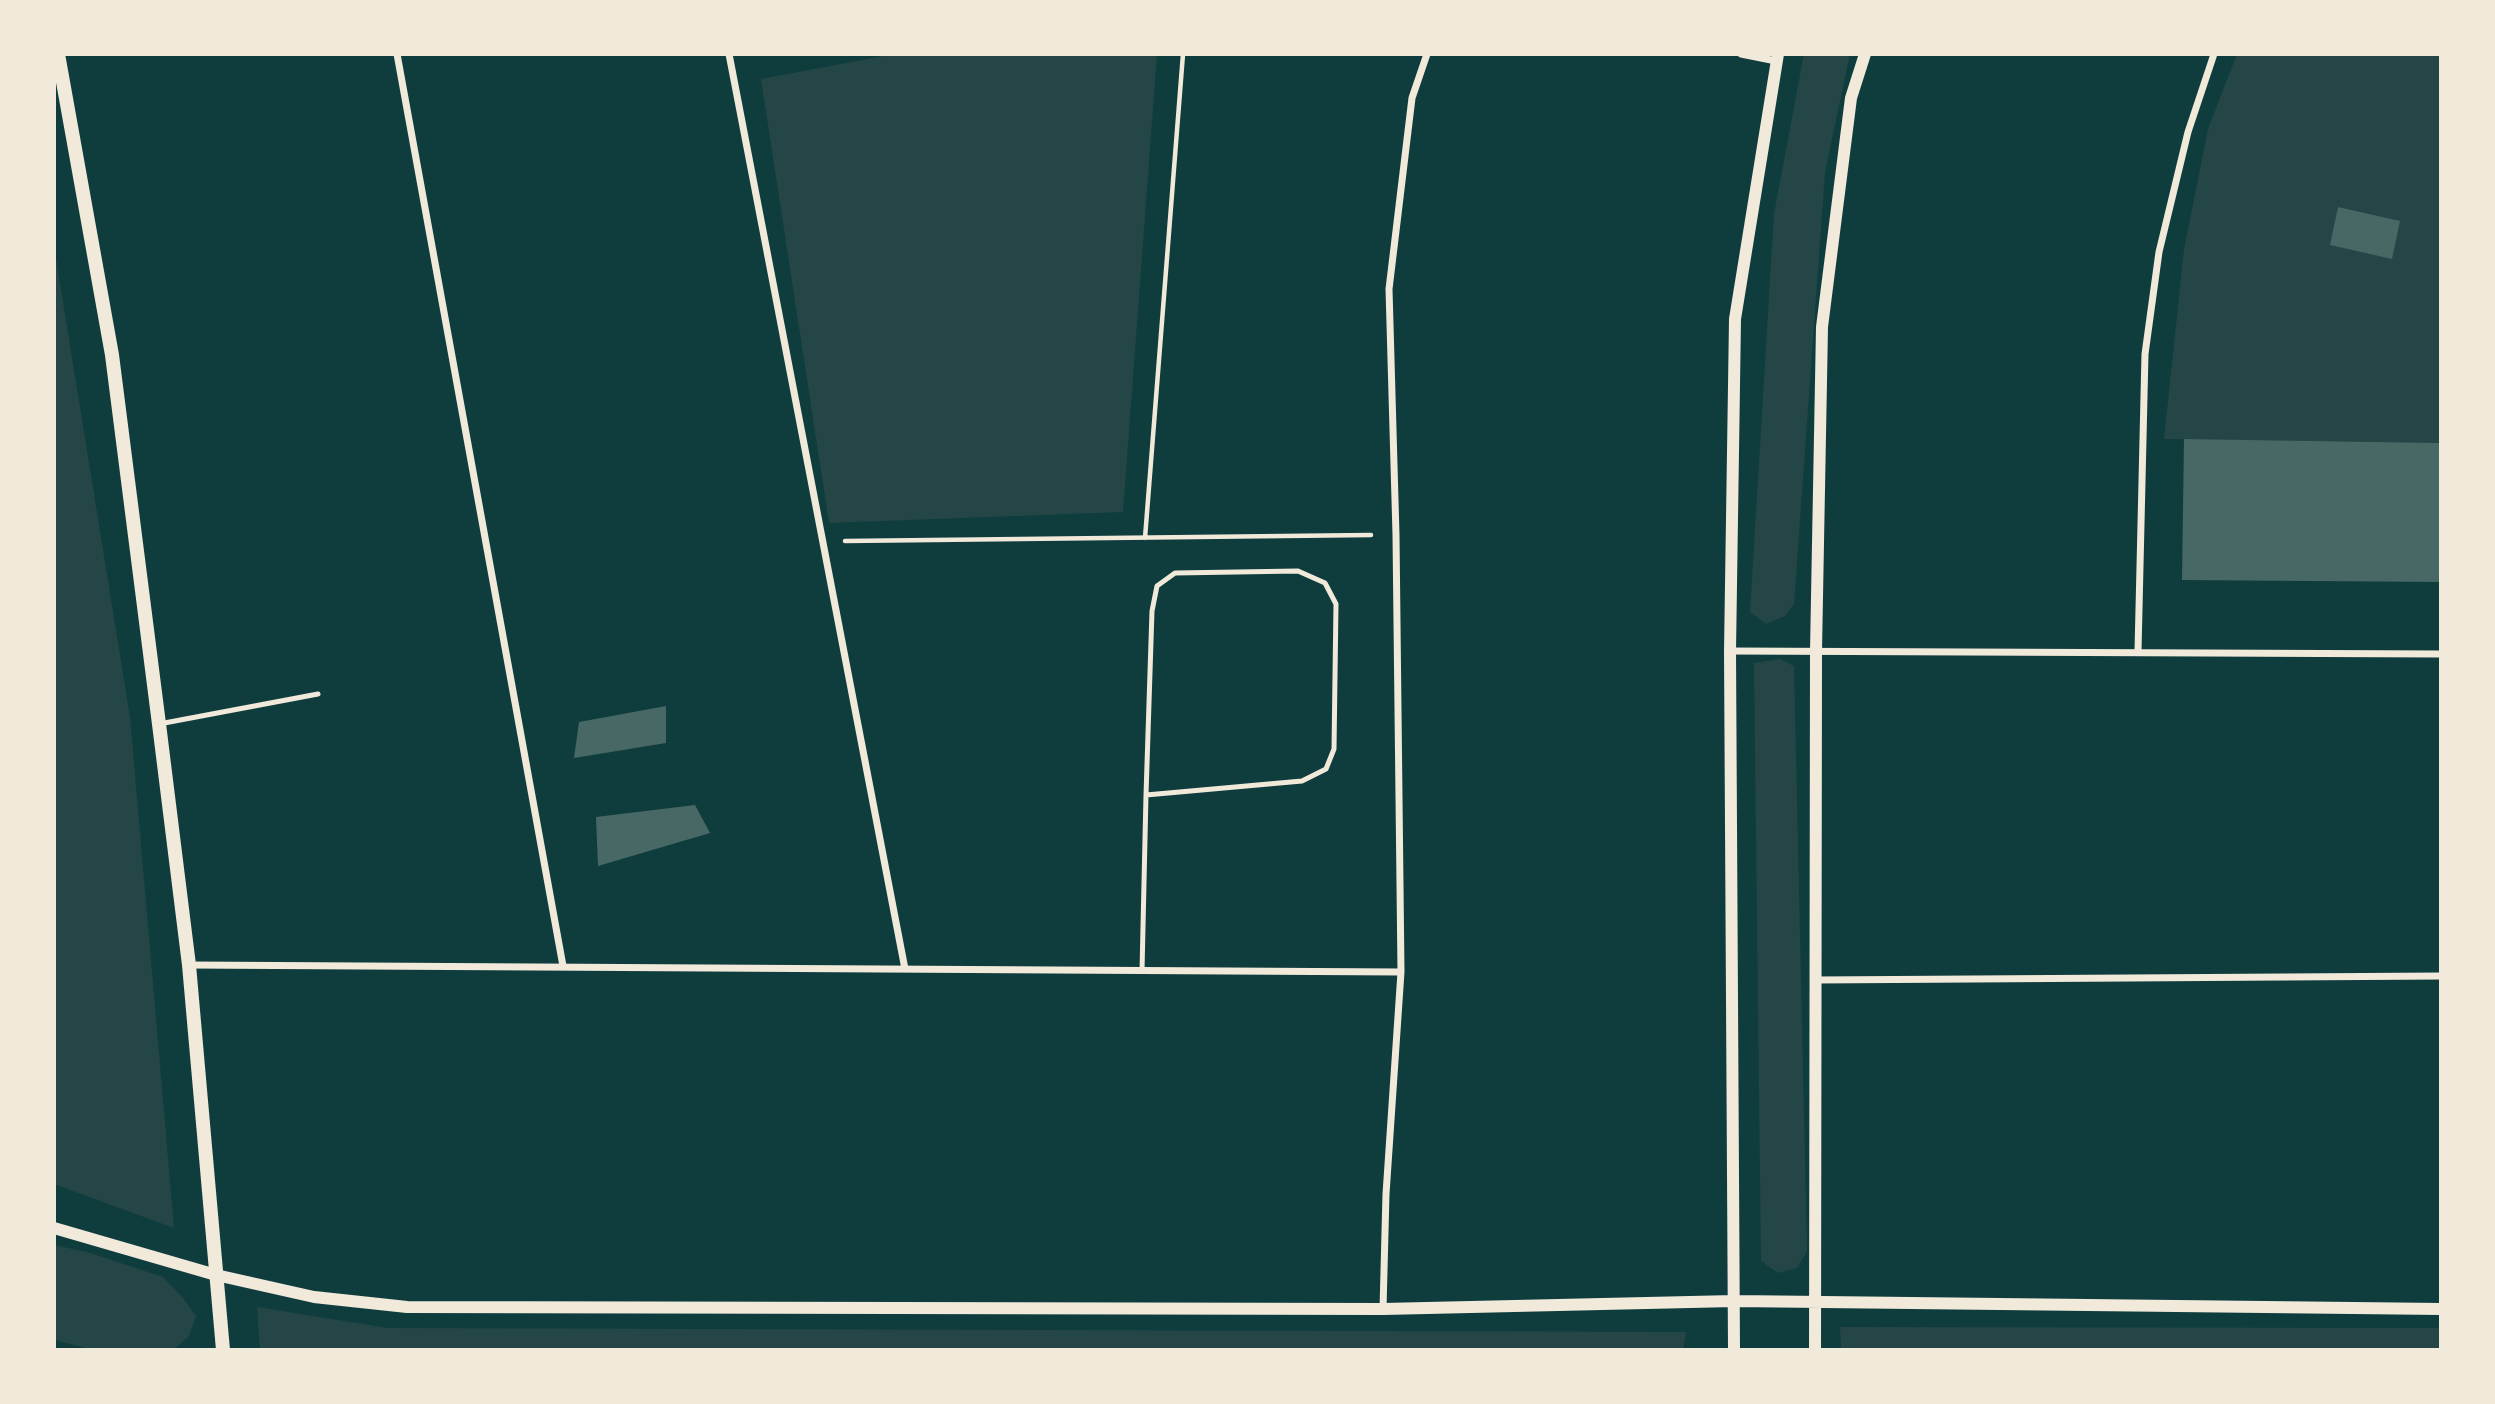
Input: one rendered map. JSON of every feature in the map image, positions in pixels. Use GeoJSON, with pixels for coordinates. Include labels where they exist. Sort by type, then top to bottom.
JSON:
{"type":"FeatureCollection","features":[{"type":"Feature","properties":{"kind":"main road"},"geometry":{"type":"LineString","coordinates":[[58,54],[112,355],[159,724],[189,965],[222,1350]]}},
{"type":"Feature","properties":{"kind":"street"},"geometry":{"type":"LineString","coordinates":[[397,54],[562,966]]}},
{"type":"Feature","properties":{"kind":"street"},"geometry":{"type":"LineString","coordinates":[[730,54],[905,969]]}},
{"type":"Feature","properties":{"kind":"street"},"geometry":{"type":"LineString","coordinates":[[1383,1309],[1385,1194],[1401,972],[1396,535],[1389,289],[1412,98],[1427,54]]}},
{"type":"Feature","properties":{"kind":"street"},"geometry":{"type":"LineString","coordinates":[[1734,1350],[1730,651],[1735,319],[1777,58],[1741,54]]}},
{"type":"Feature","properties":{"kind":"street"},"geometry":{"type":"LineString","coordinates":[[1815,1350],[1816,651],[1822,327],[1851,98],[1865,54]]}},
{"type":"Feature","properties":{"kind":"street"},"geometry":{"type":"LineString","coordinates":[[2138,651],[2145,354],[2159,252],[2188,132],[2214,54]]}},
{"type":"Feature","properties":{"kind":"street"},"geometry":{"type":"LineString","coordinates":[[1730,651],[2441,654]]}},
{"type":"Feature","properties":{"kind":"street"},"geometry":{"type":"LineString","coordinates":[[189,965],[1401,972]]}},
{"type":"Feature","properties":{"kind":"street"},"geometry":{"type":"LineString","coordinates":[[1816,980],[2441,976]]}},
{"type":"Feature","properties":{"kind":"street"},"geometry":{"type":"LineString","coordinates":[[54,1228],[216,1275],[314,1297],[407,1307],[1383,1309],[1815,1301],[2441,1309]]}},
{"type":"Feature","properties":{"kind":"lane"},"geometry":{"type":"LineString","coordinates":[[1142,971],[1146,795],[1152,611],[1157,586],[1175,573],[1298,571],[1325,583],[1336,604],[1334,749],[1326,769],[1302,781],[1146,795]]}},
{"type":"Feature","properties":{"kind":"lane"},"geometry":{"type":"LineString","coordinates":[[159,724],[318,694]]}},
{"type":"Feature","properties":{"kind":"path"},"geometry":{"type":"LineString","coordinates":[[1145,538],[1183,54]]}},
{"type":"Feature","properties":{"kind":"path"},"geometry":{"type":"LineString","coordinates":[[823,541],[1396,535]]}},
{"type":"Feature","properties":{"kind":"shaded area"},"geometry":{"type":"Polygon","coordinates":[[[894,54],[1157,54],[1123,512],[829,523],[761,79],[894,54]]]}},
{"type":"Feature","properties":{"kind":"shaded area"},"geometry":{"type":"Polygon","coordinates":[[[1804,54],[1850,54],[1825,172],[1794,604],[1785,616],[1766,624],[1750,612],[1774,214],[1804,54]]]}},
{"type":"Feature","properties":{"kind":"shaded area"},"geometry":{"type":"Polygon","coordinates":[[[2237,54],[2441,54],[2441,443],[2164,439],[2184,249],[2208,129],[2237,54]]]}},
{"type":"Feature","properties":{"kind":"shaded area"},"geometry":{"type":"Polygon","coordinates":[[[54,246],[130,717],[174,1228],[54,1184],[54,246]]]}},
{"type":"Feature","properties":{"kind":"shaded area"},"geometry":{"type":"Polygon","coordinates":[[[1780,659],[1794,666],[1807,1251],[1797,1268],[1778,1273],[1761,1261],[1754,663],[1780,659]]]}},
{"type":"Feature","properties":{"kind":"shaded area"},"geometry":{"type":"Polygon","coordinates":[[[54,1245],[87,1252],[163,1277],[196,1316],[189,1336],[173,1350],[94,1350],[54,1340],[54,1245]]]}},
{"type":"Feature","properties":{"kind":"shaded area"},"geometry":{"type":"Polygon","coordinates":[[[257,1307],[388,1328],[1686,1332],[1683,1350],[260,1350],[257,1307]]]}},
{"type":"Feature","properties":{"kind":"shaded area"},"geometry":{"type":"Polygon","coordinates":[[[1840,1327],[2441,1328],[2441,1350],[1841,1350],[1840,1327]]]}},
{"type":"Feature","properties":{"kind":"building"},"geometry":{"type":"Polygon","coordinates":[[[2338,207],[2400,221],[2392,259],[2330,245],[2338,207]]]}},
{"type":"Feature","properties":{"kind":"building"},"geometry":{"type":"Polygon","coordinates":[[[2184,439],[2441,443],[2441,582],[2182,580],[2184,439]]]}},
{"type":"Feature","properties":{"kind":"building"},"geometry":{"type":"Polygon","coordinates":[[[666,706],[666,743],[574,758],[579,722],[666,706]]]}},
{"type":"Feature","properties":{"kind":"building"},"geometry":{"type":"Polygon","coordinates":[[[695,805],[710,833],[598,866],[596,817],[695,805]]]}}]}
